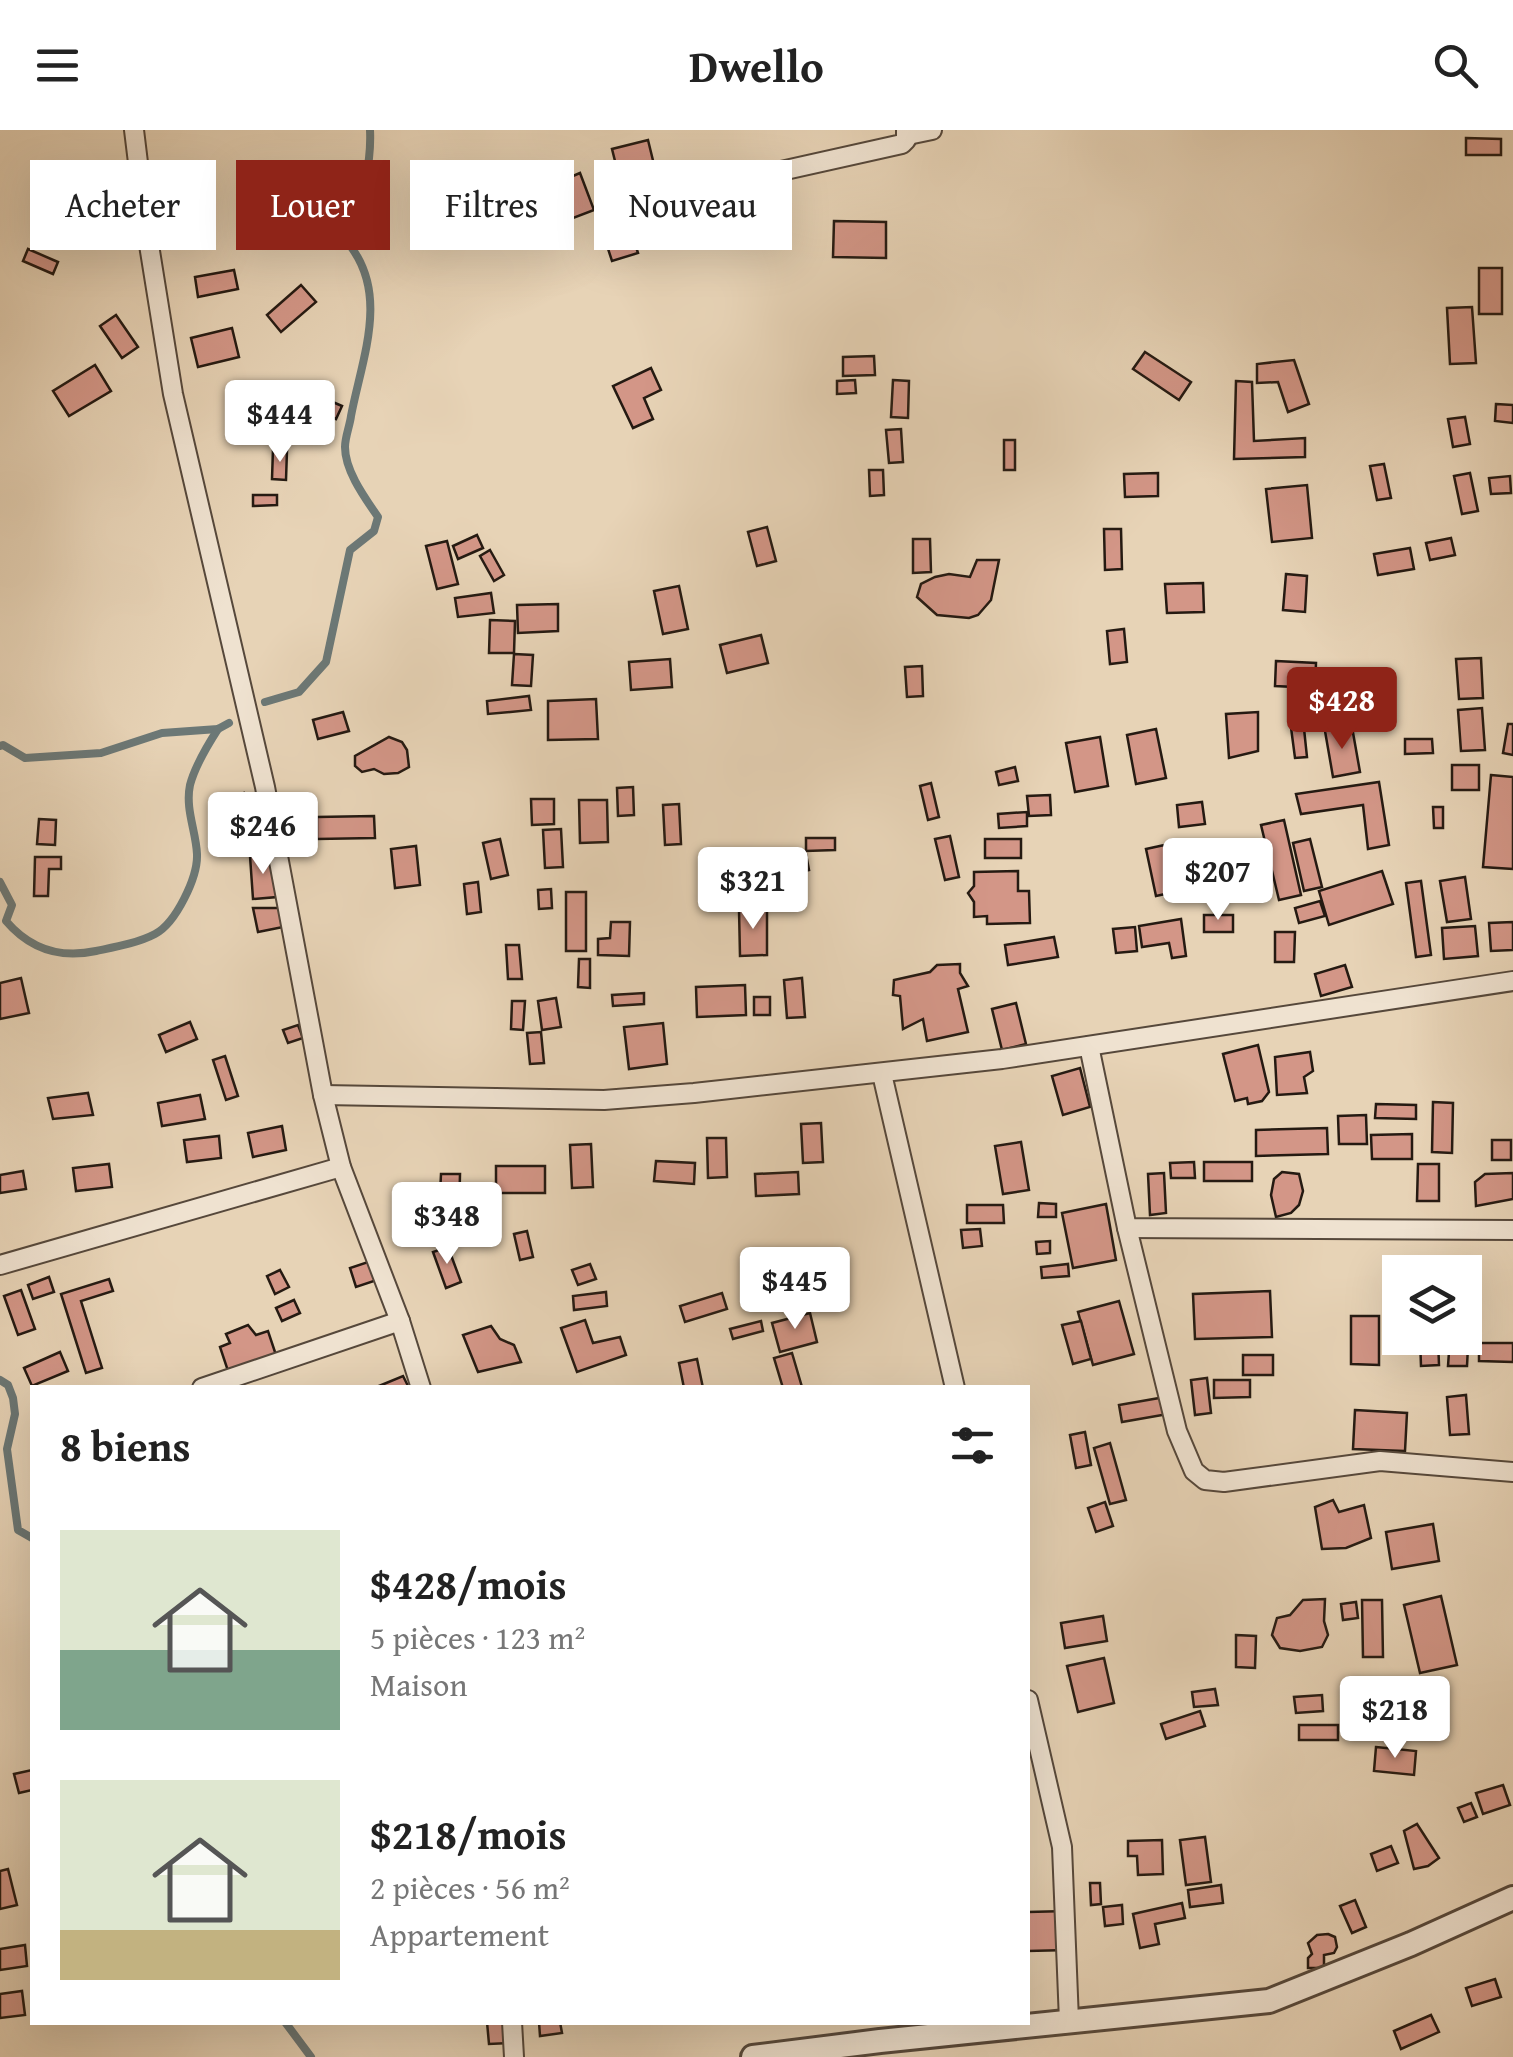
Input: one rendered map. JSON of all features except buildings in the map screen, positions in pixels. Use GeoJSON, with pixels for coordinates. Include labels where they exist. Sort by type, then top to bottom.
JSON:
{"type":"FeatureCollection","features":[{"type":"Feature","properties":{"kind":"street"},"geometry":{"type":"LineString","coordinates":[[134,130],[173,394],[265,787],[323,1094],[341,1167],[421,1385]]}},
{"type":"Feature","properties":{"kind":"street"},"geometry":{"type":"LineString","coordinates":[[792,169],[902,144],[907,132],[932,130]]}},
{"type":"Feature","properties":{"kind":"street"},"geometry":{"type":"LineString","coordinates":[[323,1094],[604,1100],[882,1074],[1513,981]]}},
{"type":"Feature","properties":{"kind":"street"},"geometry":{"type":"LineString","coordinates":[[1089,1046],[1126,1228],[1178,1431],[1194,1471],[1205,1480],[1224,1482],[1380,1461],[1513,1472]]}},
{"type":"Feature","properties":{"kind":"street"},"geometry":{"type":"LineString","coordinates":[[882,1074],[953,1385]]}},
{"type":"Feature","properties":{"kind":"street"},"geometry":{"type":"LineString","coordinates":[[0,1266],[341,1167]]}},
{"type":"Feature","properties":{"kind":"street"},"geometry":{"type":"LineString","coordinates":[[1126,1228],[1513,1230]]}},
{"type":"Feature","properties":{"kind":"street"},"geometry":{"type":"LineString","coordinates":[[211,1385],[400,1321]]}},
{"type":"Feature","properties":{"kind":"street"},"geometry":{"type":"LineString","coordinates":[[1030,1709],[1062,1847],[1069,2021]]}},
{"type":"Feature","properties":{"kind":"street"},"geometry":{"type":"LineString","coordinates":[[753,2057],[1269,2001],[1412,1944],[1513,1898]]}},
{"type":"Feature","properties":{"kind":"street"},"geometry":{"type":"LineString","coordinates":[[512,2025],[514,2057]]}},
{"type":"Feature","properties":{"kind":"waterway"},"geometry":{"type":"LineString","coordinates":[[265,702],[299,692],[326,662],[350,550],[374,531],[378,517],[352,475],[345,447],[369,327],[368,283],[348,243],[367,173],[370,130]]}},
{"type":"Feature","properties":{"kind":"waterway"},"geometry":{"type":"LineString","coordinates":[[0,746],[25,758],[101,753],[162,733],[218,729],[229,723]]}},
{"type":"Feature","properties":{"kind":"waterway"},"geometry":{"type":"LineString","coordinates":[[0,882],[12,905],[6,921],[25,938],[46,949],[82,953],[155,934],[178,910],[194,875],[197,854],[190,785],[218,729]]}},
{"type":"Feature","properties":{"kind":"waterway"},"geometry":{"type":"LineString","coordinates":[[0,1380],[8,1385],[15,1414],[7,1449],[18,1530],[30,1537]]}},
{"type":"Feature","properties":{"kind":"waterway"},"geometry":{"type":"LineString","coordinates":[[287,2025],[311,2057]]}}]}
